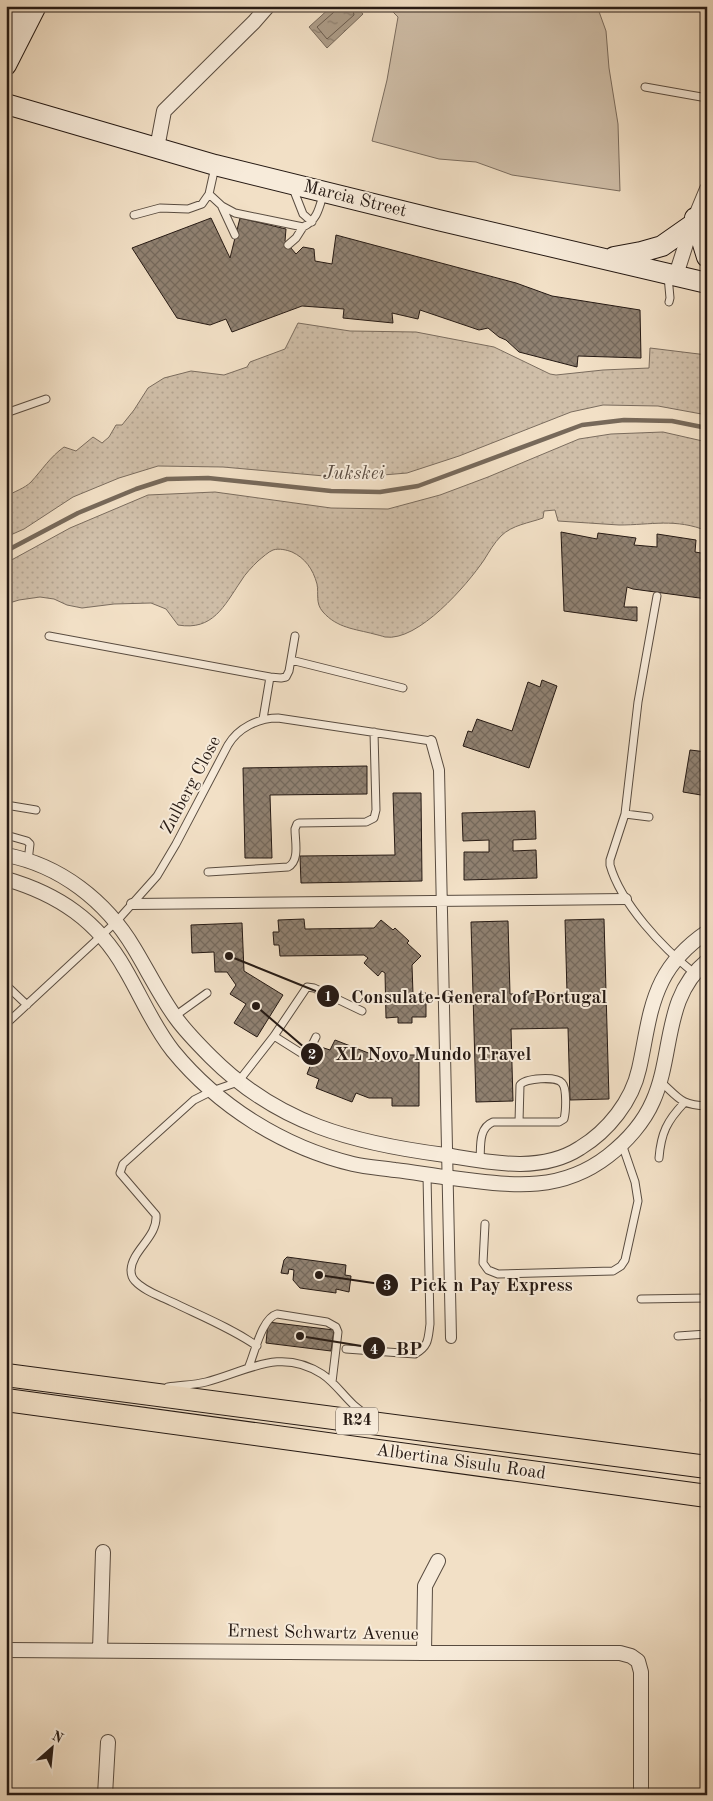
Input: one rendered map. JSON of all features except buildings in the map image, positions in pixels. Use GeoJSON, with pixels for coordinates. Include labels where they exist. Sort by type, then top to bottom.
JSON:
{"type":"FeatureCollection","features":[{"type":"Feature","properties":{"kind":"main road"},"geometry":{"type":"LineString","coordinates":[[6,65],[36,6]]}},
{"type":"Feature","properties":{"kind":"main road","name":"Marcia Street"},"geometry":{"type":"LineString","coordinates":[[6,104],[215,165],[707,282]]}},
{"type":"Feature","properties":{"kind":"main road"},"geometry":{"type":"LineString","coordinates":[[6,116],[36,113]]}},
{"type":"Feature","properties":{"kind":"main road"},"geometry":{"type":"LineString","coordinates":[[605,259],[662,246],[694,221],[707,257]]}},
{"type":"Feature","properties":{"kind":"main road","name":"Albertina Sisulu Road"},"geometry":{"type":"LineString","coordinates":[[6,1375],[707,1468]]}},
{"type":"Feature","properties":{"kind":"main road","name":"Albertina Sisulu Road"},"geometry":{"type":"LineString","coordinates":[[6,1400],[707,1496]]}},
{"type":"Feature","properties":{"kind":"street"},"geometry":{"type":"LineString","coordinates":[[157,148],[164,111],[268,6]]}},
{"type":"Feature","properties":{"kind":"street"},"geometry":{"type":"LineString","coordinates":[[672,274],[707,189]]}},
{"type":"Feature","properties":{"kind":"street"},"geometry":{"type":"LineString","coordinates":[[431,741],[439,770],[452,1338]]}},
{"type":"Feature","properties":{"kind":"street"},"geometry":{"type":"LineString","coordinates":[[6,855],[40,864],[79,886],[100,904],[133,946],[175,1016],[210,1057],[238,1082],[274,1106],[321,1128],[366,1142],[480,1161],[518,1164],[555,1159],[580,1149],[606,1126],[621,1109],[633,1086],[652,1005],[661,983],[676,958],[707,932]]}},
{"type":"Feature","properties":{"kind":"street"},"geometry":{"type":"LineString","coordinates":[[6,880],[26,885],[54,899],[87,920],[102,935],[126,970],[160,1034],[179,1058],[212,1091],[253,1121],[288,1141],[354,1164],[448,1178],[526,1186],[542,1184],[572,1176],[594,1166],[622,1143],[648,1111],[660,1081],[675,1008],[683,990],[694,973],[707,961]]}},
{"type":"Feature","properties":{"kind":"street"},"geometry":{"type":"LineString","coordinates":[[132,904],[626,899]]}},
{"type":"Feature","properties":{"kind":"street"},"geometry":{"type":"LineString","coordinates":[[409,1172],[412,1151]]}},
{"type":"Feature","properties":{"kind":"street"},"geometry":{"type":"LineString","coordinates":[[100,1650],[102,1552]]}},
{"type":"Feature","properties":{"kind":"street"},"geometry":{"type":"LineString","coordinates":[[424,1653],[425,1586],[438,1561]]}},
{"type":"Feature","properties":{"kind":"street","name":"Ernest Schwartz Avenue"},"geometry":{"type":"LineString","coordinates":[[6,1650],[620,1653],[631,1656],[638,1661],[642,1672],[641,1795]]}},
{"type":"Feature","properties":{"kind":"street"},"geometry":{"type":"LineString","coordinates":[[105,1795],[108,1742]]}},
{"type":"Feature","properties":{"kind":"lane"},"geometry":{"type":"LineString","coordinates":[[645,87],[707,98]]}},
{"type":"Feature","properties":{"kind":"lane"},"geometry":{"type":"LineString","coordinates":[[134,215],[160,208],[188,209],[202,204],[209,194],[215,165]]}},
{"type":"Feature","properties":{"kind":"lane"},"geometry":{"type":"LineString","coordinates":[[290,182],[303,214],[312,222]]}},
{"type":"Feature","properties":{"kind":"lane"},"geometry":{"type":"LineString","coordinates":[[288,245],[296,238],[303,227],[312,222],[319,211],[324,191]]}},
{"type":"Feature","properties":{"kind":"lane"},"geometry":{"type":"LineString","coordinates":[[209,194],[222,206],[235,213],[303,227]]}},
{"type":"Feature","properties":{"kind":"lane"},"geometry":{"type":"LineString","coordinates":[[222,206],[236,235]]}},
{"type":"Feature","properties":{"kind":"lane"},"geometry":{"type":"LineString","coordinates":[[669,302],[672,274]]}},
{"type":"Feature","properties":{"kind":"lane"},"geometry":{"type":"LineString","coordinates":[[6,414],[46,399]]}},
{"type":"Feature","properties":{"kind":"lane"},"geometry":{"type":"LineString","coordinates":[[657,596],[638,702],[625,814],[610,860],[614,874],[626,899],[649,929],[676,958],[694,973]]}},
{"type":"Feature","properties":{"kind":"lane"},"geometry":{"type":"LineString","coordinates":[[49,636],[281,678],[286,677],[295,636]]}},
{"type":"Feature","properties":{"kind":"lane"},"geometry":{"type":"LineString","coordinates":[[291,660],[403,688]]}},
{"type":"Feature","properties":{"kind":"lane"},"geometry":{"type":"LineString","coordinates":[[270,677],[263,719],[278,718],[431,741]]}},
{"type":"Feature","properties":{"kind":"lane","name":"Zulberg Close"},"geometry":{"type":"LineString","coordinates":[[6,1024],[116,922],[132,904],[165,864],[231,740],[246,727],[263,719]]}},
{"type":"Feature","properties":{"kind":"lane"},"geometry":{"type":"LineString","coordinates":[[208,872],[288,867],[296,859],[295,829],[297,824],[366,822],[374,818],[376,810],[374,732]]}},
{"type":"Feature","properties":{"kind":"lane"},"geometry":{"type":"LineString","coordinates":[[6,805],[36,810]]}},
{"type":"Feature","properties":{"kind":"lane"},"geometry":{"type":"LineString","coordinates":[[625,814],[649,817]]}},
{"type":"Feature","properties":{"kind":"lane"},"geometry":{"type":"LineString","coordinates":[[6,834],[27,841],[30,844],[28,861]]}},
{"type":"Feature","properties":{"kind":"lane"},"geometry":{"type":"LineString","coordinates":[[6,985],[27,1005]]}},
{"type":"Feature","properties":{"kind":"lane"},"geometry":{"type":"LineString","coordinates":[[257,1346],[236,1333],[135,1281],[131,1274],[132,1264],[154,1229],[156,1215],[120,1173],[121,1167],[194,1100],[212,1091],[238,1082],[274,1036],[304,991],[309,987],[362,1011]]}},
{"type":"Feature","properties":{"kind":"lane"},"geometry":{"type":"LineString","coordinates":[[175,1016],[207,993]]}},
{"type":"Feature","properties":{"kind":"lane"},"geometry":{"type":"LineString","coordinates":[[274,1036],[306,1054],[316,1037]]}},
{"type":"Feature","properties":{"kind":"lane"},"geometry":{"type":"LineString","coordinates":[[480,1161],[482,1131],[493,1122],[519,1122],[559,1122],[564,1119],[565,1088],[562,1082],[557,1080],[529,1080],[523,1082],[520,1085],[519,1122]]}},
{"type":"Feature","properties":{"kind":"lane"},"geometry":{"type":"LineString","coordinates":[[660,1081],[684,1103],[692,1106],[707,1106]]}},
{"type":"Feature","properties":{"kind":"lane"},"geometry":{"type":"LineString","coordinates":[[659,1158],[661,1140],[666,1125],[684,1103]]}},
{"type":"Feature","properties":{"kind":"lane"},"geometry":{"type":"LineString","coordinates":[[485,1224],[482,1263],[488,1270],[498,1274],[613,1271],[621,1266],[625,1260],[638,1201],[635,1182],[622,1143]]}},
{"type":"Feature","properties":{"kind":"lane"},"geometry":{"type":"LineString","coordinates":[[346,1349],[415,1354],[424,1349],[428,1340],[430,1324],[427,1174]]}},
{"type":"Feature","properties":{"kind":"lane"},"geometry":{"type":"LineString","coordinates":[[641,1299],[707,1298]]}},
{"type":"Feature","properties":{"kind":"lane"},"geometry":{"type":"LineString","coordinates":[[249,1366],[265,1322],[274,1314],[332,1324],[338,1332],[332,1382]]}},
{"type":"Feature","properties":{"kind":"lane"},"geometry":{"type":"LineString","coordinates":[[678,1336],[707,1334]]}},
{"type":"Feature","properties":{"kind":"lane"},"geometry":{"type":"LineString","coordinates":[[138,1392],[206,1382],[249,1366],[274,1361],[290,1362],[313,1369],[332,1382],[363,1412],[392,1426]]}},
{"type":"Feature","properties":{"kind":"shaded area"},"geometry":{"type":"Polygon","coordinates":[[[387,6],[597,6],[606,31],[609,68],[618,124],[620,191],[512,175],[476,162],[439,159],[372,141],[387,80],[398,17],[387,6]]]}},
{"type":"Feature","properties":{"kind":"shaded area"},"geometry":{"type":"Polygon","coordinates":[[[298,323],[350,331],[416,332],[494,347],[550,374],[556,375],[649,368],[650,348],[707,355],[707,415],[658,406],[603,405],[571,412],[459,456],[407,473],[347,478],[223,467],[158,466],[119,478],[73,497],[24,529],[6,537],[6,496],[29,484],[50,459],[64,447],[76,451],[93,437],[102,443],[109,437],[116,425],[122,425],[148,388],[164,378],[191,371],[224,375],[247,367],[250,362],[285,349],[298,323]]]}},
{"type":"Feature","properties":{"kind":"shaded area"},"geometry":{"type":"Polygon","coordinates":[[[663,432],[707,442],[707,531],[674,523],[619,525],[558,521],[555,510],[544,511],[543,518],[505,532],[476,571],[441,610],[412,631],[398,636],[385,637],[353,629],[340,625],[328,617],[319,605],[317,584],[308,565],[297,554],[280,549],[271,551],[258,561],[216,615],[200,624],[190,626],[178,625],[166,609],[151,603],[114,604],[82,608],[67,605],[54,599],[40,597],[6,604],[6,563],[70,528],[148,495],[215,492],[331,508],[388,509],[440,495],[579,439],[611,434],[663,432]]]}},
{"type":"Feature","properties":{"kind":"water"},"geometry":{"type":"Polygon","coordinates":[[[332,6],[356,6],[363,14],[327,48],[309,27],[332,6]]]}},
{"type":"Feature","properties":{"kind":"waterway","name":"Jukskei"},"geometry":{"type":"LineString","coordinates":[[6,551],[78,513],[136,489],[167,479],[208,478],[331,491],[380,492],[418,486],[582,425],[624,420],[672,421],[707,428]]}},
{"type":"Feature","properties":{"kind":"place","name":"Consulate-General of Portugal"},"geometry":{"type":"Point","coordinates":[229,956]}},
{"type":"Feature","properties":{"kind":"place","name":"XL Novo Mundo Travel"},"geometry":{"type":"Point","coordinates":[256,1006]}},
{"type":"Feature","properties":{"kind":"place","name":"Pick n Pay Express"},"geometry":{"type":"Point","coordinates":[319,1275]}},
{"type":"Feature","properties":{"kind":"place","name":"BP"},"geometry":{"type":"Point","coordinates":[300,1336]}}]}
